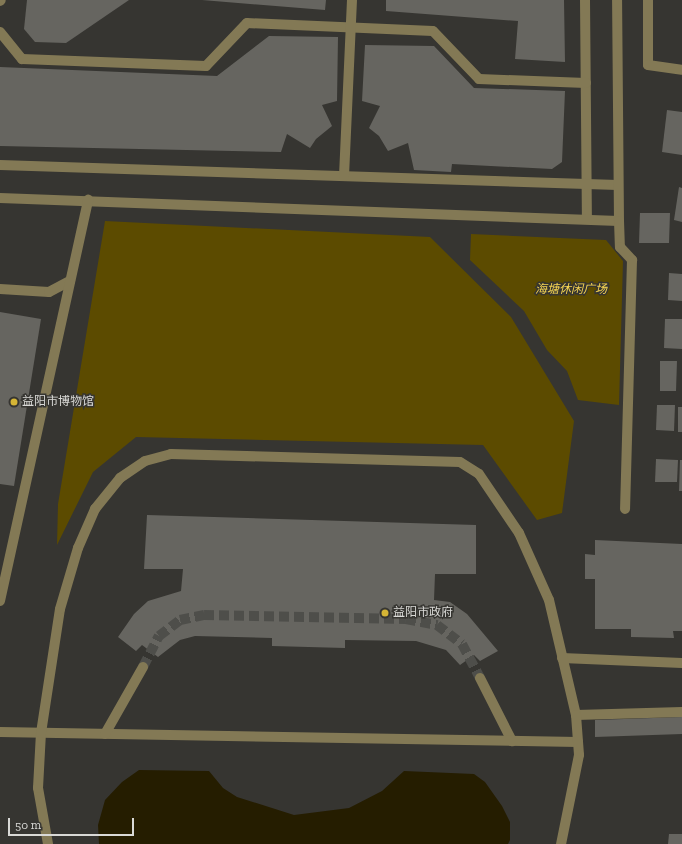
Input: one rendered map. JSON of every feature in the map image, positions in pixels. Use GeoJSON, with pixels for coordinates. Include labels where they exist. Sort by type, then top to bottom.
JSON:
{"type":"FeatureCollection","features":[{"type":"Feature","properties":{"kind":"street"},"geometry":{"type":"LineString","coordinates":[[344,176],[352,0]]}},
{"type":"Feature","properties":{"kind":"street"},"geometry":{"type":"LineString","coordinates":[[585,0],[587,219]]}},
{"type":"Feature","properties":{"kind":"street"},"geometry":{"type":"LineString","coordinates":[[617,0],[618,185],[620,246],[632,260],[625,509]]}},
{"type":"Feature","properties":{"kind":"street"},"geometry":{"type":"LineString","coordinates":[[648,0],[648,65],[682,70]]}},
{"type":"Feature","properties":{"kind":"street"},"geometry":{"type":"LineString","coordinates":[[0,32],[22,59],[206,66],[247,23],[434,31],[479,79],[586,83]]}},
{"type":"Feature","properties":{"kind":"street"},"geometry":{"type":"LineString","coordinates":[[0,165],[618,185]]}},
{"type":"Feature","properties":{"kind":"street"},"geometry":{"type":"LineString","coordinates":[[0,198],[88,200],[619,221]]}},
{"type":"Feature","properties":{"kind":"street"},"geometry":{"type":"LineString","coordinates":[[0,601],[88,200]]}},
{"type":"Feature","properties":{"kind":"street"},"geometry":{"type":"LineString","coordinates":[[0,289],[49,292],[70,281]]}},
{"type":"Feature","properties":{"kind":"street"},"geometry":{"type":"LineString","coordinates":[[48,844],[38,788],[41,733],[60,609],[78,548],[95,509],[120,478],[146,461],[171,454],[460,462],[479,474],[518,533],[549,600],[576,715],[579,755],[561,844]]}},
{"type":"Feature","properties":{"kind":"street"},"geometry":{"type":"LineString","coordinates":[[562,658],[682,663]]}},
{"type":"Feature","properties":{"kind":"street"},"geometry":{"type":"LineString","coordinates":[[104,734],[143,667]]}},
{"type":"Feature","properties":{"kind":"street"},"geometry":{"type":"LineString","coordinates":[[480,678],[512,741]]}},
{"type":"Feature","properties":{"kind":"street"},"geometry":{"type":"LineString","coordinates":[[576,715],[682,712]]}},
{"type":"Feature","properties":{"kind":"street"},"geometry":{"type":"LineString","coordinates":[[0,732],[578,742]]}},
{"type":"Feature","properties":{"kind":"green space"},"geometry":{"type":"Polygon","coordinates":[[[105,221],[430,237],[511,317],[574,421],[562,513],[537,520],[483,445],[136,437],[93,472],[57,545],[58,504],[105,221]]]}},
{"type":"Feature","properties":{"kind":"green space","name":"海塘休闲广场"},"geometry":{"type":"Polygon","coordinates":[[[471,234],[606,240],[623,261],[619,405],[578,400],[567,371],[547,350],[524,311],[470,260],[471,234]]]}},
{"type":"Feature","properties":{"kind":"shaded area"},"geometry":{"type":"Polygon","coordinates":[[[139,770],[209,771],[223,788],[237,797],[294,815],[349,808],[382,791],[404,771],[474,774],[485,782],[502,806],[510,822],[510,840],[508,844],[99,844],[98,825],[105,800],[122,782],[139,770]]]}},
{"type":"Feature","properties":{"kind":"building"},"geometry":{"type":"Polygon","coordinates":[[[27,0],[129,0],[66,43],[35,42],[24,29],[27,0]]]}},
{"type":"Feature","properties":{"kind":"building"},"geometry":{"type":"Polygon","coordinates":[[[202,0],[326,0],[325,10],[202,0]]]}},
{"type":"Feature","properties":{"kind":"building"},"geometry":{"type":"Polygon","coordinates":[[[386,0],[564,0],[565,62],[515,59],[518,21],[386,11],[386,0]]]}},
{"type":"Feature","properties":{"kind":"building"},"geometry":{"type":"Polygon","coordinates":[[[269,36],[338,37],[337,101],[322,105],[332,126],[316,139],[310,148],[287,134],[281,152],[0,146],[0,67],[217,76],[269,36]]]}},
{"type":"Feature","properties":{"kind":"building"},"geometry":{"type":"Polygon","coordinates":[[[365,45],[434,46],[474,88],[565,91],[562,162],[552,169],[452,164],[451,172],[414,170],[408,143],[388,151],[379,136],[369,128],[380,106],[362,101],[365,45]]]}},
{"type":"Feature","properties":{"kind":"building"},"geometry":{"type":"Polygon","coordinates":[[[667,110],[682,112],[682,155],[662,152],[667,110]]]}},
{"type":"Feature","properties":{"kind":"building"},"geometry":{"type":"Polygon","coordinates":[[[679,187],[682,188],[682,222],[674,220],[679,187]]]}},
{"type":"Feature","properties":{"kind":"building"},"geometry":{"type":"Polygon","coordinates":[[[640,213],[670,213],[669,243],[639,243],[640,213]]]}},
{"type":"Feature","properties":{"kind":"building"},"geometry":{"type":"Polygon","coordinates":[[[669,273],[682,274],[682,301],[668,300],[669,273]]]}},
{"type":"Feature","properties":{"kind":"building","name":"益阳市博物馆"},"geometry":{"type":"Polygon","coordinates":[[[0,312],[41,319],[14,486],[0,484],[0,312]]]}},
{"type":"Feature","properties":{"kind":"building"},"geometry":{"type":"Polygon","coordinates":[[[665,319],[682,319],[682,349],[664,348],[665,319]]]}},
{"type":"Feature","properties":{"kind":"building"},"geometry":{"type":"Polygon","coordinates":[[[660,361],[677,361],[676,391],[660,391],[660,361]]]}},
{"type":"Feature","properties":{"kind":"building"},"geometry":{"type":"Polygon","coordinates":[[[657,405],[675,405],[674,431],[656,430],[657,405]]]}},
{"type":"Feature","properties":{"kind":"building"},"geometry":{"type":"Polygon","coordinates":[[[678,407],[682,407],[682,432],[678,432],[678,407]]]}},
{"type":"Feature","properties":{"kind":"building"},"geometry":{"type":"Polygon","coordinates":[[[656,459],[678,460],[677,482],[655,482],[656,459]]]}},
{"type":"Feature","properties":{"kind":"building"},"geometry":{"type":"Polygon","coordinates":[[[680,460],[682,460],[682,491],[679,491],[680,460]]]}},
{"type":"Feature","properties":{"kind":"building","name":"益阳市政府"},"geometry":{"type":"Polygon","coordinates":[[[147,515],[476,525],[476,574],[435,574],[434,600],[450,602],[467,614],[498,651],[480,661],[474,655],[460,665],[446,650],[416,641],[345,640],[345,648],[272,646],[272,638],[195,636],[180,640],[158,657],[142,645],[136,651],[118,637],[134,614],[148,601],[181,591],[183,569],[144,569],[147,515]]]}},
{"type":"Feature","properties":{"kind":"building"},"geometry":{"type":"Polygon","coordinates":[[[595,540],[682,544],[682,631],[673,631],[674,638],[631,637],[631,629],[595,629],[595,579],[585,579],[585,554],[595,555],[595,540]]]}},
{"type":"Feature","properties":{"kind":"building"},"geometry":{"type":"Polygon","coordinates":[[[682,717],[682,734],[595,737],[595,720],[682,717]]]}},
{"type":"Feature","properties":{"kind":"building"},"geometry":{"type":"Polygon","coordinates":[[[669,834],[682,834],[682,844],[668,844],[669,834]]]}},
{"type":"Feature","properties":{"kind":"tunnel"},"geometry":{"type":"LineString","coordinates":[[143,667],[159,636],[180,620],[204,615],[406,619],[437,625],[462,644],[480,678]]}},
{"type":"Feature","properties":{"kind":"place","name":"益阳市博物馆"},"geometry":{"type":"Point","coordinates":[14,402]}},
{"type":"Feature","properties":{"kind":"place","name":"益阳市政府"},"geometry":{"type":"Point","coordinates":[385,613]}}]}
